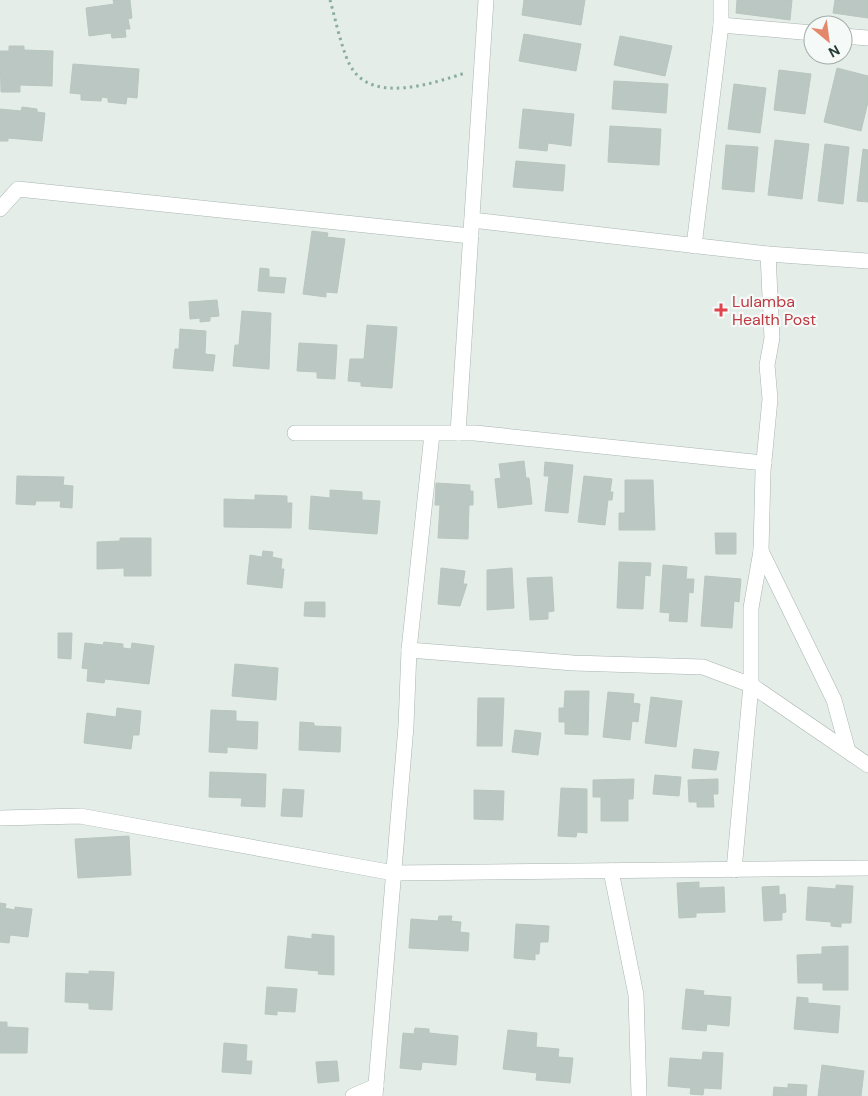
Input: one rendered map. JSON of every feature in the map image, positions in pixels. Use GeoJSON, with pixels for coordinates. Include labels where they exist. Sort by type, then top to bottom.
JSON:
{"type":"FeatureCollection","features":[{"type":"Feature","properties":{"kind":"street"},"geometry":{"type":"LineString","coordinates":[[458,433],[486,0]]}},
{"type":"Feature","properties":{"kind":"street"},"geometry":{"type":"LineString","coordinates":[[694,246],[720,24],[721,0]]}},
{"type":"Feature","properties":{"kind":"street"},"geometry":{"type":"LineString","coordinates":[[720,24],[803,32]]}},
{"type":"Feature","properties":{"kind":"street"},"geometry":{"type":"LineString","coordinates":[[853,37],[868,38]]}},
{"type":"Feature","properties":{"kind":"street"},"geometry":{"type":"LineString","coordinates":[[0,209],[18,189],[471,236]]}},
{"type":"Feature","properties":{"kind":"street"},"geometry":{"type":"LineString","coordinates":[[472,220],[768,254],[868,261]]}},
{"type":"Feature","properties":{"kind":"street"},"geometry":{"type":"LineString","coordinates":[[734,870],[751,685],[751,608],[761,551],[764,463],[770,400],[767,365],[772,338],[768,254]]}},
{"type":"Feature","properties":{"kind":"street"},"geometry":{"type":"LineString","coordinates":[[295,433],[458,433],[764,463]]}},
{"type":"Feature","properties":{"kind":"street"},"geometry":{"type":"LineString","coordinates":[[353,1096],[375,1091],[406,726],[409,650],[432,434]]}},
{"type":"Feature","properties":{"kind":"street"},"geometry":{"type":"LineString","coordinates":[[761,551],[834,700],[848,751]]}},
{"type":"Feature","properties":{"kind":"street"},"geometry":{"type":"LineString","coordinates":[[409,650],[573,663],[703,667],[751,685],[868,765]]}},
{"type":"Feature","properties":{"kind":"street"},"geometry":{"type":"LineString","coordinates":[[0,818],[80,816],[394,873],[868,868]]}},
{"type":"Feature","properties":{"kind":"street"},"geometry":{"type":"LineString","coordinates":[[611,871],[636,995],[639,1096]]}},
{"type":"Feature","properties":{"kind":"path"},"geometry":{"type":"LineString","coordinates":[[330,0],[351,69],[362,82],[381,87],[419,87],[482,68]]}},
{"type":"Feature","properties":{"kind":"building"},"geometry":{"type":"Polygon","coordinates":[[[113,0],[130,0],[132,18],[128,19],[130,29],[125,29],[126,37],[112,38],[111,33],[89,36],[86,8],[114,4],[113,0]]]}},
{"type":"Feature","properties":{"kind":"building"},"geometry":{"type":"Polygon","coordinates":[[[524,0],[585,0],[581,25],[522,15],[524,0]]]}},
{"type":"Feature","properties":{"kind":"building"},"geometry":{"type":"Polygon","coordinates":[[[737,0],[792,0],[790,20],[736,13],[737,0]]]}},
{"type":"Feature","properties":{"kind":"building"},"geometry":{"type":"Polygon","coordinates":[[[835,0],[868,0],[868,18],[833,13],[835,0]]]}},
{"type":"Feature","properties":{"kind":"building"},"geometry":{"type":"Polygon","coordinates":[[[524,34],[581,44],[576,71],[519,61],[524,34]]]}},
{"type":"Feature","properties":{"kind":"building"},"geometry":{"type":"Polygon","coordinates":[[[620,36],[672,46],[665,76],[614,65],[620,36]]]}},
{"type":"Feature","properties":{"kind":"building"},"geometry":{"type":"Polygon","coordinates":[[[9,46],[24,46],[24,50],[53,51],[52,86],[20,85],[20,92],[1,92],[0,51],[9,51],[9,46]]]}},
{"type":"Feature","properties":{"kind":"building"},"geometry":{"type":"Polygon","coordinates":[[[73,64],[139,69],[137,98],[127,97],[126,104],[108,102],[108,98],[102,97],[101,101],[81,100],[81,94],[70,93],[73,64]]]}},
{"type":"Feature","properties":{"kind":"building"},"geometry":{"type":"Polygon","coordinates":[[[837,68],[868,76],[868,102],[861,131],[824,122],[837,68]]]}},
{"type":"Feature","properties":{"kind":"building"},"geometry":{"type":"Polygon","coordinates":[[[779,70],[811,74],[805,114],[774,110],[779,70]]]}},
{"type":"Feature","properties":{"kind":"building"},"geometry":{"type":"Polygon","coordinates":[[[614,81],[668,84],[666,113],[612,109],[614,81]]]}},
{"type":"Feature","properties":{"kind":"building"},"geometry":{"type":"Polygon","coordinates":[[[734,84],[766,88],[760,133],[728,129],[734,84]]]}},
{"type":"Feature","properties":{"kind":"building"},"geometry":{"type":"Polygon","coordinates":[[[22,107],[37,109],[37,112],[45,113],[42,141],[8,138],[8,141],[0,141],[0,109],[21,111],[22,107]]]}},
{"type":"Feature","properties":{"kind":"building"},"geometry":{"type":"Polygon","coordinates":[[[523,109],[574,114],[571,146],[548,143],[547,151],[519,148],[523,109]]]}},
{"type":"Feature","properties":{"kind":"building"},"geometry":{"type":"Polygon","coordinates":[[[610,126],[661,129],[659,165],[608,162],[610,126]]]}},
{"type":"Feature","properties":{"kind":"building"},"geometry":{"type":"Polygon","coordinates":[[[775,140],[809,144],[802,199],[768,195],[775,140]]]}},
{"type":"Feature","properties":{"kind":"building"},"geometry":{"type":"Polygon","coordinates":[[[825,144],[849,147],[843,204],[818,201],[825,144]]]}},
{"type":"Feature","properties":{"kind":"building"},"geometry":{"type":"Polygon","coordinates":[[[726,145],[758,147],[754,192],[722,189],[726,145]]]}},
{"type":"Feature","properties":{"kind":"building"},"geometry":{"type":"Polygon","coordinates":[[[863,149],[868,150],[868,202],[857,201],[863,149]]]}},
{"type":"Feature","properties":{"kind":"building"},"geometry":{"type":"Polygon","coordinates":[[[516,161],[565,165],[563,191],[513,187],[516,161]]]}},
{"type":"Feature","properties":{"kind":"building"},"geometry":{"type":"Polygon","coordinates":[[[312,231],[328,233],[327,237],[345,239],[337,293],[326,292],[326,297],[303,294],[312,231]]]}},
{"type":"Feature","properties":{"kind":"building"},"geometry":{"type":"Polygon","coordinates":[[[260,268],[269,269],[269,277],[286,278],[284,293],[258,291],[260,268]]]}},
{"type":"Feature","properties":{"kind":"building"},"geometry":{"type":"Polygon","coordinates":[[[217,300],[219,316],[210,317],[210,321],[200,322],[200,318],[190,319],[189,302],[217,300]]]}},
{"type":"Feature","properties":{"kind":"building"},"geometry":{"type":"Polygon","coordinates":[[[242,311],[271,313],[269,369],[233,366],[235,345],[239,345],[242,311]]]}},
{"type":"Feature","properties":{"kind":"building"},"geometry":{"type":"Polygon","coordinates":[[[367,325],[397,327],[392,388],[361,386],[361,382],[348,381],[350,359],[364,359],[367,325]]]}},
{"type":"Feature","properties":{"kind":"building"},"geometry":{"type":"Polygon","coordinates":[[[180,329],[206,331],[205,354],[215,355],[213,371],[173,368],[175,349],[179,349],[180,329]]]}},
{"type":"Feature","properties":{"kind":"building"},"geometry":{"type":"Polygon","coordinates":[[[299,343],[337,345],[335,379],[317,378],[317,372],[297,371],[299,343]]]}},
{"type":"Feature","properties":{"kind":"building"},"geometry":{"type":"Polygon","coordinates":[[[524,461],[526,478],[529,478],[532,504],[498,508],[495,479],[501,478],[499,464],[524,461]]]}},
{"type":"Feature","properties":{"kind":"building"},"geometry":{"type":"Polygon","coordinates":[[[545,462],[573,465],[568,513],[545,511],[549,476],[544,476],[545,462]]]}},
{"type":"Feature","properties":{"kind":"building"},"geometry":{"type":"Polygon","coordinates":[[[17,476],[64,477],[63,485],[73,486],[72,508],[60,507],[61,501],[36,501],[35,505],[16,504],[17,476]]]}},
{"type":"Feature","properties":{"kind":"building"},"geometry":{"type":"Polygon","coordinates":[[[584,476],[612,479],[610,492],[613,492],[612,500],[608,500],[605,525],[578,522],[584,476]]]}},
{"type":"Feature","properties":{"kind":"building"},"geometry":{"type":"Polygon","coordinates":[[[625,480],[653,480],[655,530],[619,530],[619,513],[625,513],[625,480]]]}},
{"type":"Feature","properties":{"kind":"building"},"geometry":{"type":"Polygon","coordinates":[[[436,483],[470,485],[470,491],[473,491],[473,505],[469,505],[468,539],[438,538],[440,505],[435,505],[436,483]]]}},
{"type":"Feature","properties":{"kind":"building"},"geometry":{"type":"Polygon","coordinates":[[[330,490],[362,492],[362,500],[380,501],[377,534],[309,529],[311,496],[330,498],[330,490]]]}},
{"type":"Feature","properties":{"kind":"building"},"geometry":{"type":"Polygon","coordinates":[[[255,495],[287,496],[287,503],[292,503],[291,528],[224,527],[224,499],[255,500],[255,495]]]}},
{"type":"Feature","properties":{"kind":"building"},"geometry":{"type":"Polygon","coordinates":[[[715,533],[736,533],[736,554],[716,554],[715,533]]]}},
{"type":"Feature","properties":{"kind":"building"},"geometry":{"type":"Polygon","coordinates":[[[120,538],[151,538],[151,576],[124,576],[124,568],[97,569],[97,542],[120,541],[120,538]]]}},
{"type":"Feature","properties":{"kind":"building"},"geometry":{"type":"Polygon","coordinates":[[[263,551],[273,552],[272,557],[282,559],[281,569],[284,569],[282,588],[247,584],[250,555],[262,557],[263,551]]]}},
{"type":"Feature","properties":{"kind":"building"},"geometry":{"type":"Polygon","coordinates":[[[619,562],[651,563],[650,576],[645,575],[643,609],[617,608],[619,562]]]}},
{"type":"Feature","properties":{"kind":"building"},"geometry":{"type":"Polygon","coordinates":[[[663,565],[687,567],[686,579],[694,579],[693,593],[689,592],[687,622],[669,621],[670,613],[660,612],[663,565]]]}},
{"type":"Feature","properties":{"kind":"building"},"geometry":{"type":"Polygon","coordinates":[[[441,568],[465,571],[463,584],[467,584],[460,606],[438,604],[441,568]]]}},
{"type":"Feature","properties":{"kind":"building"},"geometry":{"type":"Polygon","coordinates":[[[512,568],[514,608],[487,610],[487,570],[512,568]]]}},
{"type":"Feature","properties":{"kind":"building"},"geometry":{"type":"Polygon","coordinates":[[[705,576],[741,579],[739,602],[734,601],[732,628],[701,626],[705,576]]]}},
{"type":"Feature","properties":{"kind":"building"},"geometry":{"type":"Polygon","coordinates":[[[552,577],[554,611],[548,612],[548,619],[530,620],[527,578],[552,577]]]}},
{"type":"Feature","properties":{"kind":"building"},"geometry":{"type":"Polygon","coordinates":[[[305,602],[325,602],[325,617],[304,616],[305,602]]]}},
{"type":"Feature","properties":{"kind":"building"},"geometry":{"type":"Polygon","coordinates":[[[58,633],[72,633],[71,659],[58,658],[58,633]]]}},
{"type":"Feature","properties":{"kind":"building"},"geometry":{"type":"Polygon","coordinates":[[[104,642],[123,644],[123,648],[131,649],[132,643],[154,646],[149,684],[105,679],[104,683],[87,681],[88,669],[82,668],[85,643],[103,645],[104,642]]]}},
{"type":"Feature","properties":{"kind":"building"},"geometry":{"type":"Polygon","coordinates":[[[235,664],[278,668],[276,700],[232,696],[235,664]]]}},
{"type":"Feature","properties":{"kind":"building"},"geometry":{"type":"Polygon","coordinates":[[[565,691],[589,691],[588,735],[565,734],[565,722],[559,722],[559,708],[564,708],[565,691]]]}},
{"type":"Feature","properties":{"kind":"building"},"geometry":{"type":"Polygon","coordinates":[[[608,692],[634,694],[633,703],[640,704],[638,722],[632,721],[630,740],[603,737],[608,692]]]}},
{"type":"Feature","properties":{"kind":"building"},"geometry":{"type":"Polygon","coordinates":[[[651,697],[682,701],[676,747],[645,743],[651,697]]]}},
{"type":"Feature","properties":{"kind":"building"},"geometry":{"type":"Polygon","coordinates":[[[478,698],[504,698],[502,746],[477,746],[478,698]]]}},
{"type":"Feature","properties":{"kind":"building"},"geometry":{"type":"Polygon","coordinates":[[[117,708],[141,711],[139,735],[133,735],[131,749],[84,743],[87,713],[116,717],[117,708]]]}},
{"type":"Feature","properties":{"kind":"building"},"geometry":{"type":"Polygon","coordinates":[[[211,710],[236,711],[236,721],[258,722],[257,749],[227,747],[227,753],[209,752],[211,710]]]}},
{"type":"Feature","properties":{"kind":"building"},"geometry":{"type":"Polygon","coordinates":[[[300,722],[314,723],[314,726],[341,727],[340,752],[299,750],[300,722]]]}},
{"type":"Feature","properties":{"kind":"building"},"geometry":{"type":"Polygon","coordinates":[[[515,730],[541,733],[538,755],[512,752],[515,730]]]}},
{"type":"Feature","properties":{"kind":"building"},"geometry":{"type":"Polygon","coordinates":[[[694,749],[719,752],[716,770],[692,768],[694,749]]]}},
{"type":"Feature","properties":{"kind":"building"},"geometry":{"type":"Polygon","coordinates":[[[210,772],[266,774],[265,807],[241,806],[242,798],[209,797],[210,772]]]}},
{"type":"Feature","properties":{"kind":"building"},"geometry":{"type":"Polygon","coordinates":[[[655,775],[681,777],[679,796],[653,794],[655,775]]]}},
{"type":"Feature","properties":{"kind":"building"},"geometry":{"type":"Polygon","coordinates":[[[634,779],[633,799],[628,799],[628,821],[601,821],[601,797],[593,797],[593,780],[634,779]]]}},
{"type":"Feature","properties":{"kind":"building"},"geometry":{"type":"Polygon","coordinates":[[[718,779],[718,794],[713,794],[714,807],[697,807],[697,802],[689,802],[688,780],[718,779]]]}},
{"type":"Feature","properties":{"kind":"building"},"geometry":{"type":"Polygon","coordinates":[[[561,788],[587,789],[587,833],[577,832],[576,837],[558,836],[561,788]]]}},
{"type":"Feature","properties":{"kind":"building"},"geometry":{"type":"Polygon","coordinates":[[[283,789],[304,790],[302,817],[281,816],[283,789]]]}},
{"type":"Feature","properties":{"kind":"building"},"geometry":{"type":"Polygon","coordinates":[[[474,790],[504,791],[503,820],[474,819],[474,790]]]}},
{"type":"Feature","properties":{"kind":"building"},"geometry":{"type":"Polygon","coordinates":[[[129,836],[131,875],[78,878],[75,839],[129,836]]]}},
{"type":"Feature","properties":{"kind":"building"},"geometry":{"type":"Polygon","coordinates":[[[699,882],[699,888],[724,887],[725,912],[696,913],[696,917],[679,918],[677,883],[699,882]]]}},
{"type":"Feature","properties":{"kind":"building"},"geometry":{"type":"Polygon","coordinates":[[[836,885],[853,886],[851,923],[841,923],[841,927],[831,926],[831,922],[806,920],[808,887],[836,889],[836,885]]]}},
{"type":"Feature","properties":{"kind":"building"},"geometry":{"type":"Polygon","coordinates":[[[779,886],[779,895],[785,894],[786,912],[782,913],[782,920],[764,921],[762,887],[779,886]]]}},
{"type":"Feature","properties":{"kind":"building"},"geometry":{"type":"Polygon","coordinates":[[[0,903],[6,904],[5,908],[15,910],[15,907],[32,909],[28,937],[10,935],[9,943],[0,942],[0,903]]]}},
{"type":"Feature","properties":{"kind":"building"},"geometry":{"type":"Polygon","coordinates":[[[439,916],[452,916],[451,921],[461,922],[460,932],[469,933],[468,951],[409,948],[411,919],[438,921],[439,916]]]}},
{"type":"Feature","properties":{"kind":"building"},"geometry":{"type":"Polygon","coordinates":[[[516,924],[549,926],[548,942],[540,942],[539,954],[535,954],[535,960],[514,958],[516,924]]]}},
{"type":"Feature","properties":{"kind":"building"},"geometry":{"type":"Polygon","coordinates":[[[312,934],[334,936],[334,975],[318,974],[319,971],[285,968],[288,936],[312,939],[312,934]]]}},
{"type":"Feature","properties":{"kind":"building"},"geometry":{"type":"Polygon","coordinates":[[[848,946],[848,990],[823,990],[823,983],[798,983],[797,955],[822,954],[822,947],[848,946]]]}},
{"type":"Feature","properties":{"kind":"building"},"geometry":{"type":"Polygon","coordinates":[[[89,971],[114,972],[112,1010],[89,1009],[89,1003],[65,1002],[66,973],[89,974],[89,971]]]}},
{"type":"Feature","properties":{"kind":"building"},"geometry":{"type":"Polygon","coordinates":[[[267,987],[297,989],[295,1012],[277,1011],[277,1015],[265,1014],[267,987]]]}},
{"type":"Feature","properties":{"kind":"building"},"geometry":{"type":"Polygon","coordinates":[[[686,989],[704,991],[703,995],[731,997],[729,1026],[707,1024],[706,1031],[682,1029],[686,989]]]}},
{"type":"Feature","properties":{"kind":"building"},"geometry":{"type":"Polygon","coordinates":[[[797,997],[808,998],[808,1003],[840,1006],[838,1033],[794,1029],[797,997]]]}},
{"type":"Feature","properties":{"kind":"building"},"geometry":{"type":"Polygon","coordinates":[[[0,1022],[7,1022],[7,1027],[28,1028],[27,1053],[0,1053],[0,1022]]]}},
{"type":"Feature","properties":{"kind":"building"},"geometry":{"type":"Polygon","coordinates":[[[415,1028],[429,1029],[429,1033],[458,1036],[456,1065],[422,1062],[421,1070],[400,1068],[403,1033],[414,1034],[415,1028]]]}},
{"type":"Feature","properties":{"kind":"building"},"geometry":{"type":"Polygon","coordinates":[[[508,1030],[537,1033],[536,1047],[559,1049],[558,1057],[573,1058],[570,1083],[536,1080],[537,1073],[503,1069],[508,1030]]]}},
{"type":"Feature","properties":{"kind":"building"},"geometry":{"type":"Polygon","coordinates":[[[224,1043],[247,1045],[246,1061],[252,1061],[251,1074],[222,1072],[224,1043]]]}},
{"type":"Feature","properties":{"kind":"building"},"geometry":{"type":"Polygon","coordinates":[[[703,1052],[723,1053],[721,1089],[704,1088],[703,1095],[690,1094],[691,1088],[668,1086],[670,1058],[702,1060],[703,1052]]]}},
{"type":"Feature","properties":{"kind":"building"},"geometry":{"type":"Polygon","coordinates":[[[337,1061],[339,1081],[318,1083],[316,1062],[337,1061]]]}},
{"type":"Feature","properties":{"kind":"building"},"geometry":{"type":"Polygon","coordinates":[[[822,1065],[864,1071],[861,1096],[818,1096],[822,1065]]]}},
{"type":"Feature","properties":{"kind":"building"},"geometry":{"type":"Polygon","coordinates":[[[788,1084],[807,1085],[806,1096],[773,1096],[774,1087],[788,1088],[788,1084]]]}},
{"type":"Feature","properties":{"kind":"place","name":"Lulamba Health Post"},"geometry":{"type":"Point","coordinates":[721,310]}}]}
